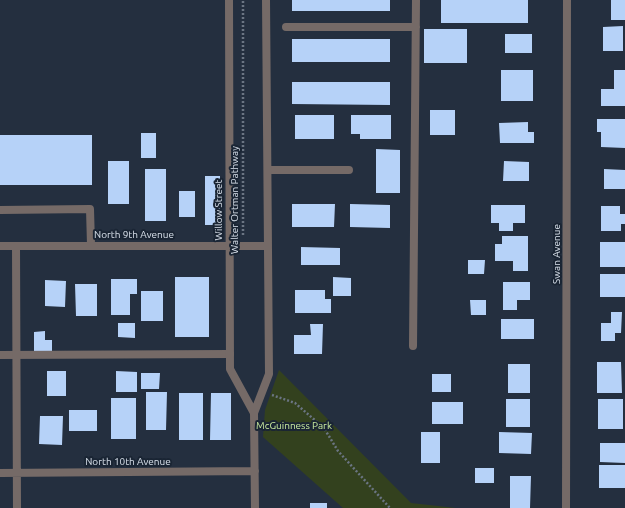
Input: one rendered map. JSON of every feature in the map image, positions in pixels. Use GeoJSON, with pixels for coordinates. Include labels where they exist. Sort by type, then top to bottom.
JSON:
{"type":"FeatureCollection","features":[{"type":"Feature","properties":{"kind":"street","name":"Willow Street"},"geometry":{"type":"LineString","coordinates":[[229,0],[230,369],[254,413]]}},
{"type":"Feature","properties":{"kind":"street","name":"Willow Street"},"geometry":{"type":"LineString","coordinates":[[255,508],[254,413],[269,374],[266,0]]}},
{"type":"Feature","properties":{"kind":"street"},"geometry":{"type":"LineString","coordinates":[[413,346],[416,0]]}},
{"type":"Feature","properties":{"kind":"street","name":"Swan Avenue"},"geometry":{"type":"LineString","coordinates":[[566,508],[567,0]]}},
{"type":"Feature","properties":{"kind":"street"},"geometry":{"type":"LineString","coordinates":[[286,27],[416,27]]}},
{"type":"Feature","properties":{"kind":"street"},"geometry":{"type":"LineString","coordinates":[[268,170],[349,170]]}},
{"type":"Feature","properties":{"kind":"street"},"geometry":{"type":"LineString","coordinates":[[0,210],[90,209],[91,246]]}},
{"type":"Feature","properties":{"kind":"street","name":"North 9th Avenue"},"geometry":{"type":"LineString","coordinates":[[0,246],[268,246]]}},
{"type":"Feature","properties":{"kind":"street"},"geometry":{"type":"LineString","coordinates":[[16,246],[17,508]]}},
{"type":"Feature","properties":{"kind":"street"},"geometry":{"type":"LineString","coordinates":[[0,355],[230,354]]}},
{"type":"Feature","properties":{"kind":"street","name":"North 10th Avenue"},"geometry":{"type":"LineString","coordinates":[[0,473],[255,471]]}},
{"type":"Feature","properties":{"kind":"path","name":"Walter Ortman Pathway"},"geometry":{"type":"LineString","coordinates":[[243,0],[243,245]]}},
{"type":"Feature","properties":{"kind":"path"},"geometry":{"type":"LineString","coordinates":[[262,392],[295,403],[324,428],[338,451],[390,508]]}},
{"type":"Feature","properties":{"kind":"green space","name":"McGuinness Park"},"geometry":{"type":"Polygon","coordinates":[[[279,370],[411,503],[456,508],[343,508],[263,437],[265,410],[279,370]]]}},
{"type":"Feature","properties":{"kind":"building"},"geometry":{"type":"Polygon","coordinates":[[[292,0],[390,0],[390,11],[292,11],[292,0]]]}},
{"type":"Feature","properties":{"kind":"building"},"geometry":{"type":"Polygon","coordinates":[[[441,0],[528,0],[528,23],[441,23],[441,0]]]}},
{"type":"Feature","properties":{"kind":"building"},"geometry":{"type":"Polygon","coordinates":[[[611,0],[625,0],[625,20],[611,20],[611,0]]]}},
{"type":"Feature","properties":{"kind":"building"},"geometry":{"type":"Polygon","coordinates":[[[623,26],[623,51],[603,51],[603,27],[623,26]]]}},
{"type":"Feature","properties":{"kind":"building"},"geometry":{"type":"Polygon","coordinates":[[[424,29],[467,29],[467,63],[424,63],[424,29]]]}},
{"type":"Feature","properties":{"kind":"building"},"geometry":{"type":"Polygon","coordinates":[[[505,34],[532,34],[532,53],[505,53],[505,34]]]}},
{"type":"Feature","properties":{"kind":"building"},"geometry":{"type":"Polygon","coordinates":[[[292,39],[390,39],[390,62],[292,62],[292,39]]]}},
{"type":"Feature","properties":{"kind":"building"},"geometry":{"type":"Polygon","coordinates":[[[501,70],[533,70],[533,101],[501,101],[501,70]]]}},
{"type":"Feature","properties":{"kind":"building"},"geometry":{"type":"Polygon","coordinates":[[[614,70],[625,70],[625,106],[601,106],[601,89],[614,89],[614,70]]]}},
{"type":"Feature","properties":{"kind":"building"},"geometry":{"type":"Polygon","coordinates":[[[292,82],[390,82],[390,105],[292,104],[292,82]]]}},
{"type":"Feature","properties":{"kind":"building"},"geometry":{"type":"Polygon","coordinates":[[[430,110],[455,110],[455,135],[430,135],[430,110]]]}},
{"type":"Feature","properties":{"kind":"building"},"geometry":{"type":"Polygon","coordinates":[[[295,115],[334,115],[334,139],[295,139],[295,115]]]}},
{"type":"Feature","properties":{"kind":"building"},"geometry":{"type":"Polygon","coordinates":[[[351,115],[391,115],[391,139],[360,139],[360,134],[351,134],[351,115]]]}},
{"type":"Feature","properties":{"kind":"building"},"geometry":{"type":"Polygon","coordinates":[[[597,119],[625,119],[625,148],[601,147],[601,132],[597,132],[597,119]]]}},
{"type":"Feature","properties":{"kind":"building"},"geometry":{"type":"Polygon","coordinates":[[[528,122],[528,132],[534,132],[534,143],[500,143],[499,123],[528,122]]]}},
{"type":"Feature","properties":{"kind":"building"},"geometry":{"type":"Polygon","coordinates":[[[141,133],[156,133],[156,158],[141,158],[141,133]]]}},
{"type":"Feature","properties":{"kind":"building"},"geometry":{"type":"Polygon","coordinates":[[[0,135],[92,135],[92,185],[0,185],[0,135]]]}},
{"type":"Feature","properties":{"kind":"building"},"geometry":{"type":"Polygon","coordinates":[[[376,149],[400,150],[400,193],[376,193],[376,149]]]}},
{"type":"Feature","properties":{"kind":"building"},"geometry":{"type":"Polygon","coordinates":[[[108,161],[129,161],[129,204],[108,204],[108,161]]]}},
{"type":"Feature","properties":{"kind":"building"},"geometry":{"type":"Polygon","coordinates":[[[504,161],[529,162],[529,181],[503,181],[504,161]]]}},
{"type":"Feature","properties":{"kind":"building"},"geometry":{"type":"Polygon","coordinates":[[[145,169],[166,169],[166,221],[145,221],[145,169]]]}},
{"type":"Feature","properties":{"kind":"building"},"geometry":{"type":"Polygon","coordinates":[[[604,169],[625,170],[625,189],[604,189],[604,169]]]}},
{"type":"Feature","properties":{"kind":"building"},"geometry":{"type":"Polygon","coordinates":[[[205,176],[220,176],[220,225],[205,225],[205,176]]]}},
{"type":"Feature","properties":{"kind":"building"},"geometry":{"type":"Polygon","coordinates":[[[179,191],[195,191],[195,217],[179,217],[179,191]]]}},
{"type":"Feature","properties":{"kind":"building"},"geometry":{"type":"Polygon","coordinates":[[[292,204],[335,204],[334,227],[292,227],[292,204]]]}},
{"type":"Feature","properties":{"kind":"building"},"geometry":{"type":"Polygon","coordinates":[[[350,204],[390,205],[390,228],[350,227],[350,204]]]}},
{"type":"Feature","properties":{"kind":"building"},"geometry":{"type":"Polygon","coordinates":[[[491,205],[525,205],[525,223],[513,223],[513,231],[499,231],[499,223],[491,223],[491,205]]]}},
{"type":"Feature","properties":{"kind":"building"},"geometry":{"type":"Polygon","coordinates":[[[601,206],[620,206],[620,214],[625,214],[625,224],[621,224],[621,231],[601,231],[601,206]]]}},
{"type":"Feature","properties":{"kind":"building"},"geometry":{"type":"Polygon","coordinates":[[[502,236],[528,236],[528,271],[513,271],[513,261],[495,261],[495,244],[502,244],[502,236]]]}},
{"type":"Feature","properties":{"kind":"building"},"geometry":{"type":"Polygon","coordinates":[[[600,242],[625,242],[625,267],[600,267],[600,242]]]}},
{"type":"Feature","properties":{"kind":"building"},"geometry":{"type":"Polygon","coordinates":[[[301,247],[340,248],[340,265],[301,265],[301,247]]]}},
{"type":"Feature","properties":{"kind":"building"},"geometry":{"type":"Polygon","coordinates":[[[468,260],[485,260],[484,274],[468,274],[468,260]]]}},
{"type":"Feature","properties":{"kind":"building"},"geometry":{"type":"Polygon","coordinates":[[[600,274],[625,274],[625,297],[600,297],[600,274]]]}},
{"type":"Feature","properties":{"kind":"building"},"geometry":{"type":"Polygon","coordinates":[[[175,277],[209,277],[209,337],[175,337],[175,277]]]}},
{"type":"Feature","properties":{"kind":"building"},"geometry":{"type":"Polygon","coordinates":[[[333,277],[351,278],[351,296],[333,296],[333,277]]]}},
{"type":"Feature","properties":{"kind":"building"},"geometry":{"type":"Polygon","coordinates":[[[111,279],[137,279],[137,294],[130,294],[130,315],[111,315],[111,279]]]}},
{"type":"Feature","properties":{"kind":"building"},"geometry":{"type":"Polygon","coordinates":[[[45,280],[66,281],[65,307],[45,306],[45,280]]]}},
{"type":"Feature","properties":{"kind":"building"},"geometry":{"type":"Polygon","coordinates":[[[503,282],[530,282],[530,300],[517,300],[517,310],[503,310],[503,282]]]}},
{"type":"Feature","properties":{"kind":"building"},"geometry":{"type":"Polygon","coordinates":[[[75,284],[97,284],[97,316],[76,316],[75,284]]]}},
{"type":"Feature","properties":{"kind":"building"},"geometry":{"type":"Polygon","coordinates":[[[295,290],[325,290],[325,299],[331,299],[331,313],[295,313],[295,290]]]}},
{"type":"Feature","properties":{"kind":"building"},"geometry":{"type":"Polygon","coordinates":[[[141,291],[163,291],[163,321],[141,321],[141,291]]]}},
{"type":"Feature","properties":{"kind":"building"},"geometry":{"type":"Polygon","coordinates":[[[470,300],[486,300],[486,315],[471,315],[470,300]]]}},
{"type":"Feature","properties":{"kind":"building"},"geometry":{"type":"Polygon","coordinates":[[[611,312],[622,312],[621,333],[615,333],[615,341],[601,341],[601,323],[611,323],[611,312]]]}},
{"type":"Feature","properties":{"kind":"building"},"geometry":{"type":"Polygon","coordinates":[[[501,319],[534,319],[534,339],[501,339],[501,319]]]}},
{"type":"Feature","properties":{"kind":"building"},"geometry":{"type":"Polygon","coordinates":[[[118,323],[135,323],[135,338],[118,337],[118,323]]]}},
{"type":"Feature","properties":{"kind":"building"},"geometry":{"type":"Polygon","coordinates":[[[310,324],[323,324],[322,354],[294,354],[294,335],[311,335],[310,324]]]}},
{"type":"Feature","properties":{"kind":"building"},"geometry":{"type":"Polygon","coordinates":[[[45,331],[45,340],[52,340],[52,351],[34,351],[34,332],[45,331]]]}},
{"type":"Feature","properties":{"kind":"building"},"geometry":{"type":"Polygon","coordinates":[[[597,362],[621,362],[622,393],[597,393],[597,362]]]}},
{"type":"Feature","properties":{"kind":"building"},"geometry":{"type":"Polygon","coordinates":[[[508,364],[530,364],[530,393],[508,393],[508,364]]]}},
{"type":"Feature","properties":{"kind":"building"},"geometry":{"type":"Polygon","coordinates":[[[47,371],[66,371],[66,396],[47,396],[47,371]]]}},
{"type":"Feature","properties":{"kind":"building"},"geometry":{"type":"Polygon","coordinates":[[[116,371],[137,372],[137,392],[116,392],[116,371]]]}},
{"type":"Feature","properties":{"kind":"building"},"geometry":{"type":"Polygon","coordinates":[[[141,373],[160,373],[159,389],[141,389],[141,373]]]}},
{"type":"Feature","properties":{"kind":"building"},"geometry":{"type":"Polygon","coordinates":[[[432,374],[451,374],[451,392],[432,392],[432,374]]]}},
{"type":"Feature","properties":{"kind":"building"},"geometry":{"type":"Polygon","coordinates":[[[146,392],[167,392],[166,430],[146,430],[146,392]]]}},
{"type":"Feature","properties":{"kind":"building"},"geometry":{"type":"Polygon","coordinates":[[[179,393],[203,393],[203,440],[179,440],[179,393]]]}},
{"type":"Feature","properties":{"kind":"building"},"geometry":{"type":"Polygon","coordinates":[[[211,393],[231,393],[231,440],[210,440],[211,393]]]}},
{"type":"Feature","properties":{"kind":"building"},"geometry":{"type":"Polygon","coordinates":[[[111,398],[136,398],[136,439],[111,439],[111,398]]]}},
{"type":"Feature","properties":{"kind":"building"},"geometry":{"type":"Polygon","coordinates":[[[506,399],[530,399],[530,427],[506,427],[506,399]]]}},
{"type":"Feature","properties":{"kind":"building"},"geometry":{"type":"Polygon","coordinates":[[[598,399],[623,399],[623,429],[598,429],[598,399]]]}},
{"type":"Feature","properties":{"kind":"building"},"geometry":{"type":"Polygon","coordinates":[[[432,402],[463,402],[463,424],[432,424],[432,402]]]}},
{"type":"Feature","properties":{"kind":"building"},"geometry":{"type":"Polygon","coordinates":[[[69,410],[97,410],[97,431],[69,431],[69,410]]]}},
{"type":"Feature","properties":{"kind":"building"},"geometry":{"type":"Polygon","coordinates":[[[40,416],[63,416],[62,445],[39,444],[40,416]]]}},
{"type":"Feature","properties":{"kind":"building"},"geometry":{"type":"Polygon","coordinates":[[[421,432],[440,432],[440,463],[421,463],[421,432]]]}},
{"type":"Feature","properties":{"kind":"building"},"geometry":{"type":"Polygon","coordinates":[[[499,432],[532,433],[531,454],[499,453],[499,432]]]}},
{"type":"Feature","properties":{"kind":"building"},"geometry":{"type":"Polygon","coordinates":[[[600,443],[625,443],[625,463],[600,462],[600,443]]]}},
{"type":"Feature","properties":{"kind":"building"},"geometry":{"type":"Polygon","coordinates":[[[599,465],[625,465],[625,488],[599,488],[599,465]]]}},
{"type":"Feature","properties":{"kind":"building"},"geometry":{"type":"Polygon","coordinates":[[[475,468],[494,468],[494,483],[475,483],[475,468]]]}},
{"type":"Feature","properties":{"kind":"building"},"geometry":{"type":"Polygon","coordinates":[[[510,476],[531,476],[530,508],[510,508],[510,476]]]}},
{"type":"Feature","properties":{"kind":"building"},"geometry":{"type":"Polygon","coordinates":[[[310,503],[327,503],[327,508],[310,508],[310,503]]]}}]}
